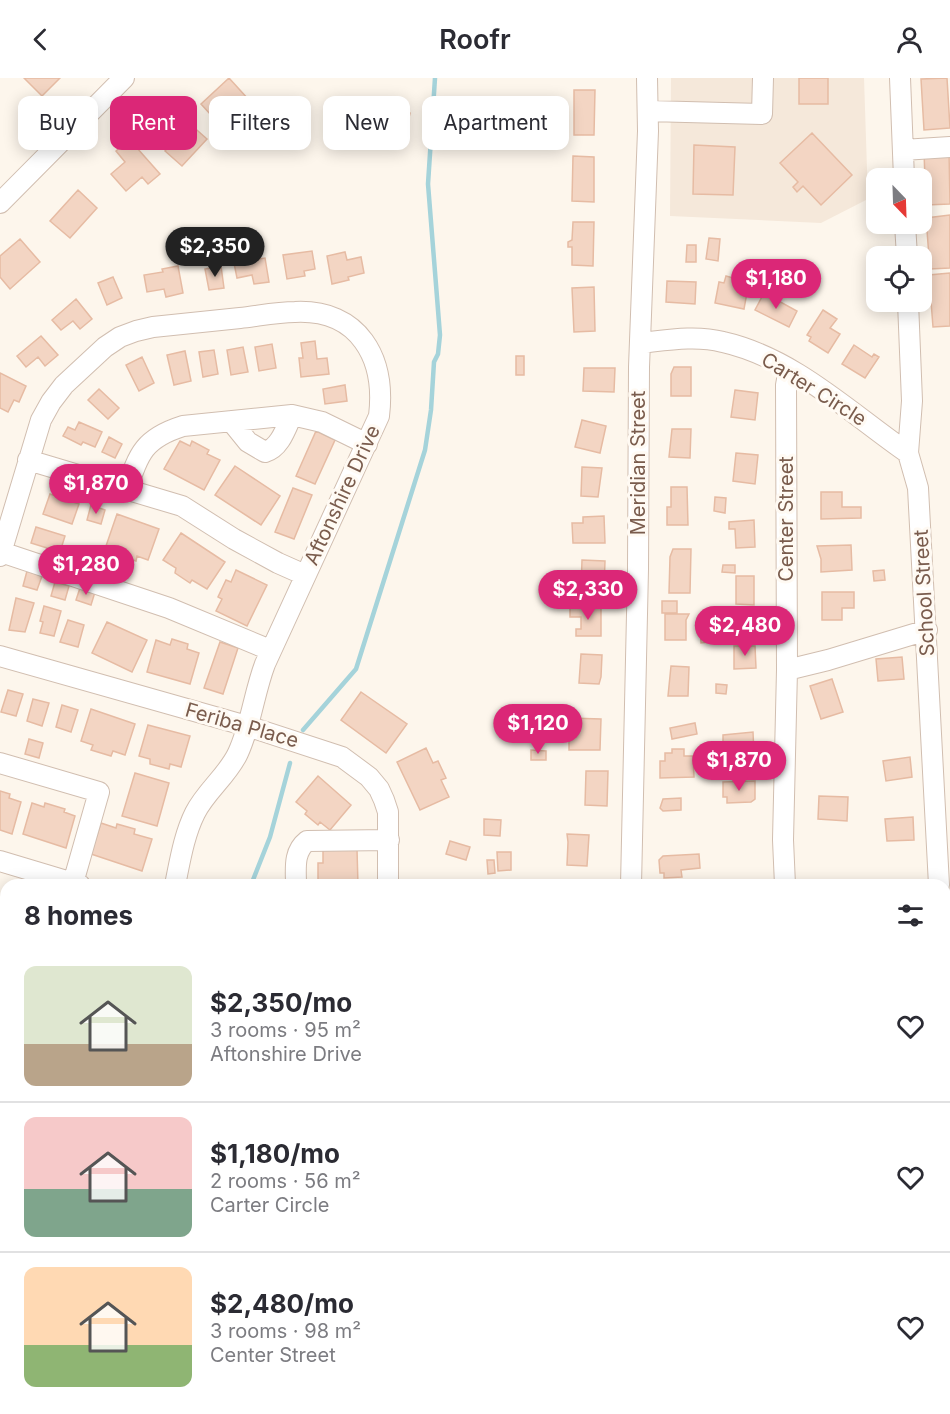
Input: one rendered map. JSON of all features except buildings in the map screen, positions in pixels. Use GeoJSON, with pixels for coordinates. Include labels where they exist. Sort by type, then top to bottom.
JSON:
{"type":"FeatureCollection","features":[{"type":"Feature","properties":{"kind":"street"},"geometry":{"type":"LineString","coordinates":[[0,203],[124,78]]}},
{"type":"Feature","properties":{"kind":"street","name":"Meridian Street"},"geometry":{"type":"LineString","coordinates":[[631,879],[647,78]]}},
{"type":"Feature","properties":{"kind":"street"},"geometry":{"type":"LineString","coordinates":[[648,111],[762,114],[763,78]]}},
{"type":"Feature","properties":{"kind":"street"},"geometry":{"type":"LineString","coordinates":[[900,78],[904,168]]}},
{"type":"Feature","properties":{"kind":"street"},"geometry":{"type":"LineString","coordinates":[[903,150],[950,147]]}},
{"type":"Feature","properties":{"kind":"street","name":"Aftonshire Drive"},"geometry":{"type":"LineString","coordinates":[[1,554],[41,420],[64,385],[105,347],[120,337],[153,327],[296,311],[336,319],[348,325],[368,346],[381,387],[379,416],[270,650],[257,684],[247,726],[237,754],[195,813],[183,847],[176,879]]}},
{"type":"Feature","properties":{"kind":"street","name":"School Street"},"geometry":{"type":"LineString","coordinates":[[908,312],[912,401],[908,453],[918,488],[939,879]]}},
{"type":"Feature","properties":{"kind":"street","name":"Carter Circle"},"geometry":{"type":"LineString","coordinates":[[641,343],[677,339],[724,342],[751,351],[789,369],[908,453]]}},
{"type":"Feature","properties":{"kind":"street","name":"Center Street"},"geometry":{"type":"LineString","coordinates":[[784,879],[787,670],[786,385],[789,369]]}},
{"type":"Feature","properties":{"kind":"street"},"geometry":{"type":"LineString","coordinates":[[231,421],[248,442],[265,452],[276,446],[292,415]]}},
{"type":"Feature","properties":{"kind":"street"},"geometry":{"type":"LineString","coordinates":[[127,490],[142,450],[166,431],[183,426],[292,415],[322,422],[367,444]]}},
{"type":"Feature","properties":{"kind":"street"},"geometry":{"type":"LineString","coordinates":[[28,460],[182,506],[234,539],[305,575]]}},
{"type":"Feature","properties":{"kind":"street"},"geometry":{"type":"LineString","coordinates":[[1,554],[170,608],[270,650]]}},
{"type":"Feature","properties":{"kind":"street"},"geometry":{"type":"LineString","coordinates":[[787,670],[927,630]]}},
{"type":"Feature","properties":{"kind":"street","name":"Feriba Place"},"geometry":{"type":"LineString","coordinates":[[0,656],[247,726],[342,757],[358,767],[379,789],[384,800],[388,812],[388,879]]}},
{"type":"Feature","properties":{"kind":"street"},"geometry":{"type":"LineString","coordinates":[[0,763],[99,792],[78,879]]}},
{"type":"Feature","properties":{"kind":"street"},"geometry":{"type":"LineString","coordinates":[[296,879],[296,858],[300,846],[307,841],[389,840]]}},
{"type":"Feature","properties":{"kind":"street"},"geometry":{"type":"LineString","coordinates":[[0,861],[60,879]]}},
{"type":"Feature","properties":{"kind":"shaded area"},"geometry":{"type":"Polygon","coordinates":[[[671,78],[864,78],[866,200],[821,223],[670,216],[671,78]]]}},
{"type":"Feature","properties":{"kind":"waterway"},"geometry":{"type":"LineString","coordinates":[[303,730],[356,669],[425,450],[431,410],[434,362],[438,354],[440,335],[428,184],[435,78]]}},
{"type":"Feature","properties":{"kind":"waterway"},"geometry":{"type":"LineString","coordinates":[[253,879],[270,837],[290,763]]}}]}
